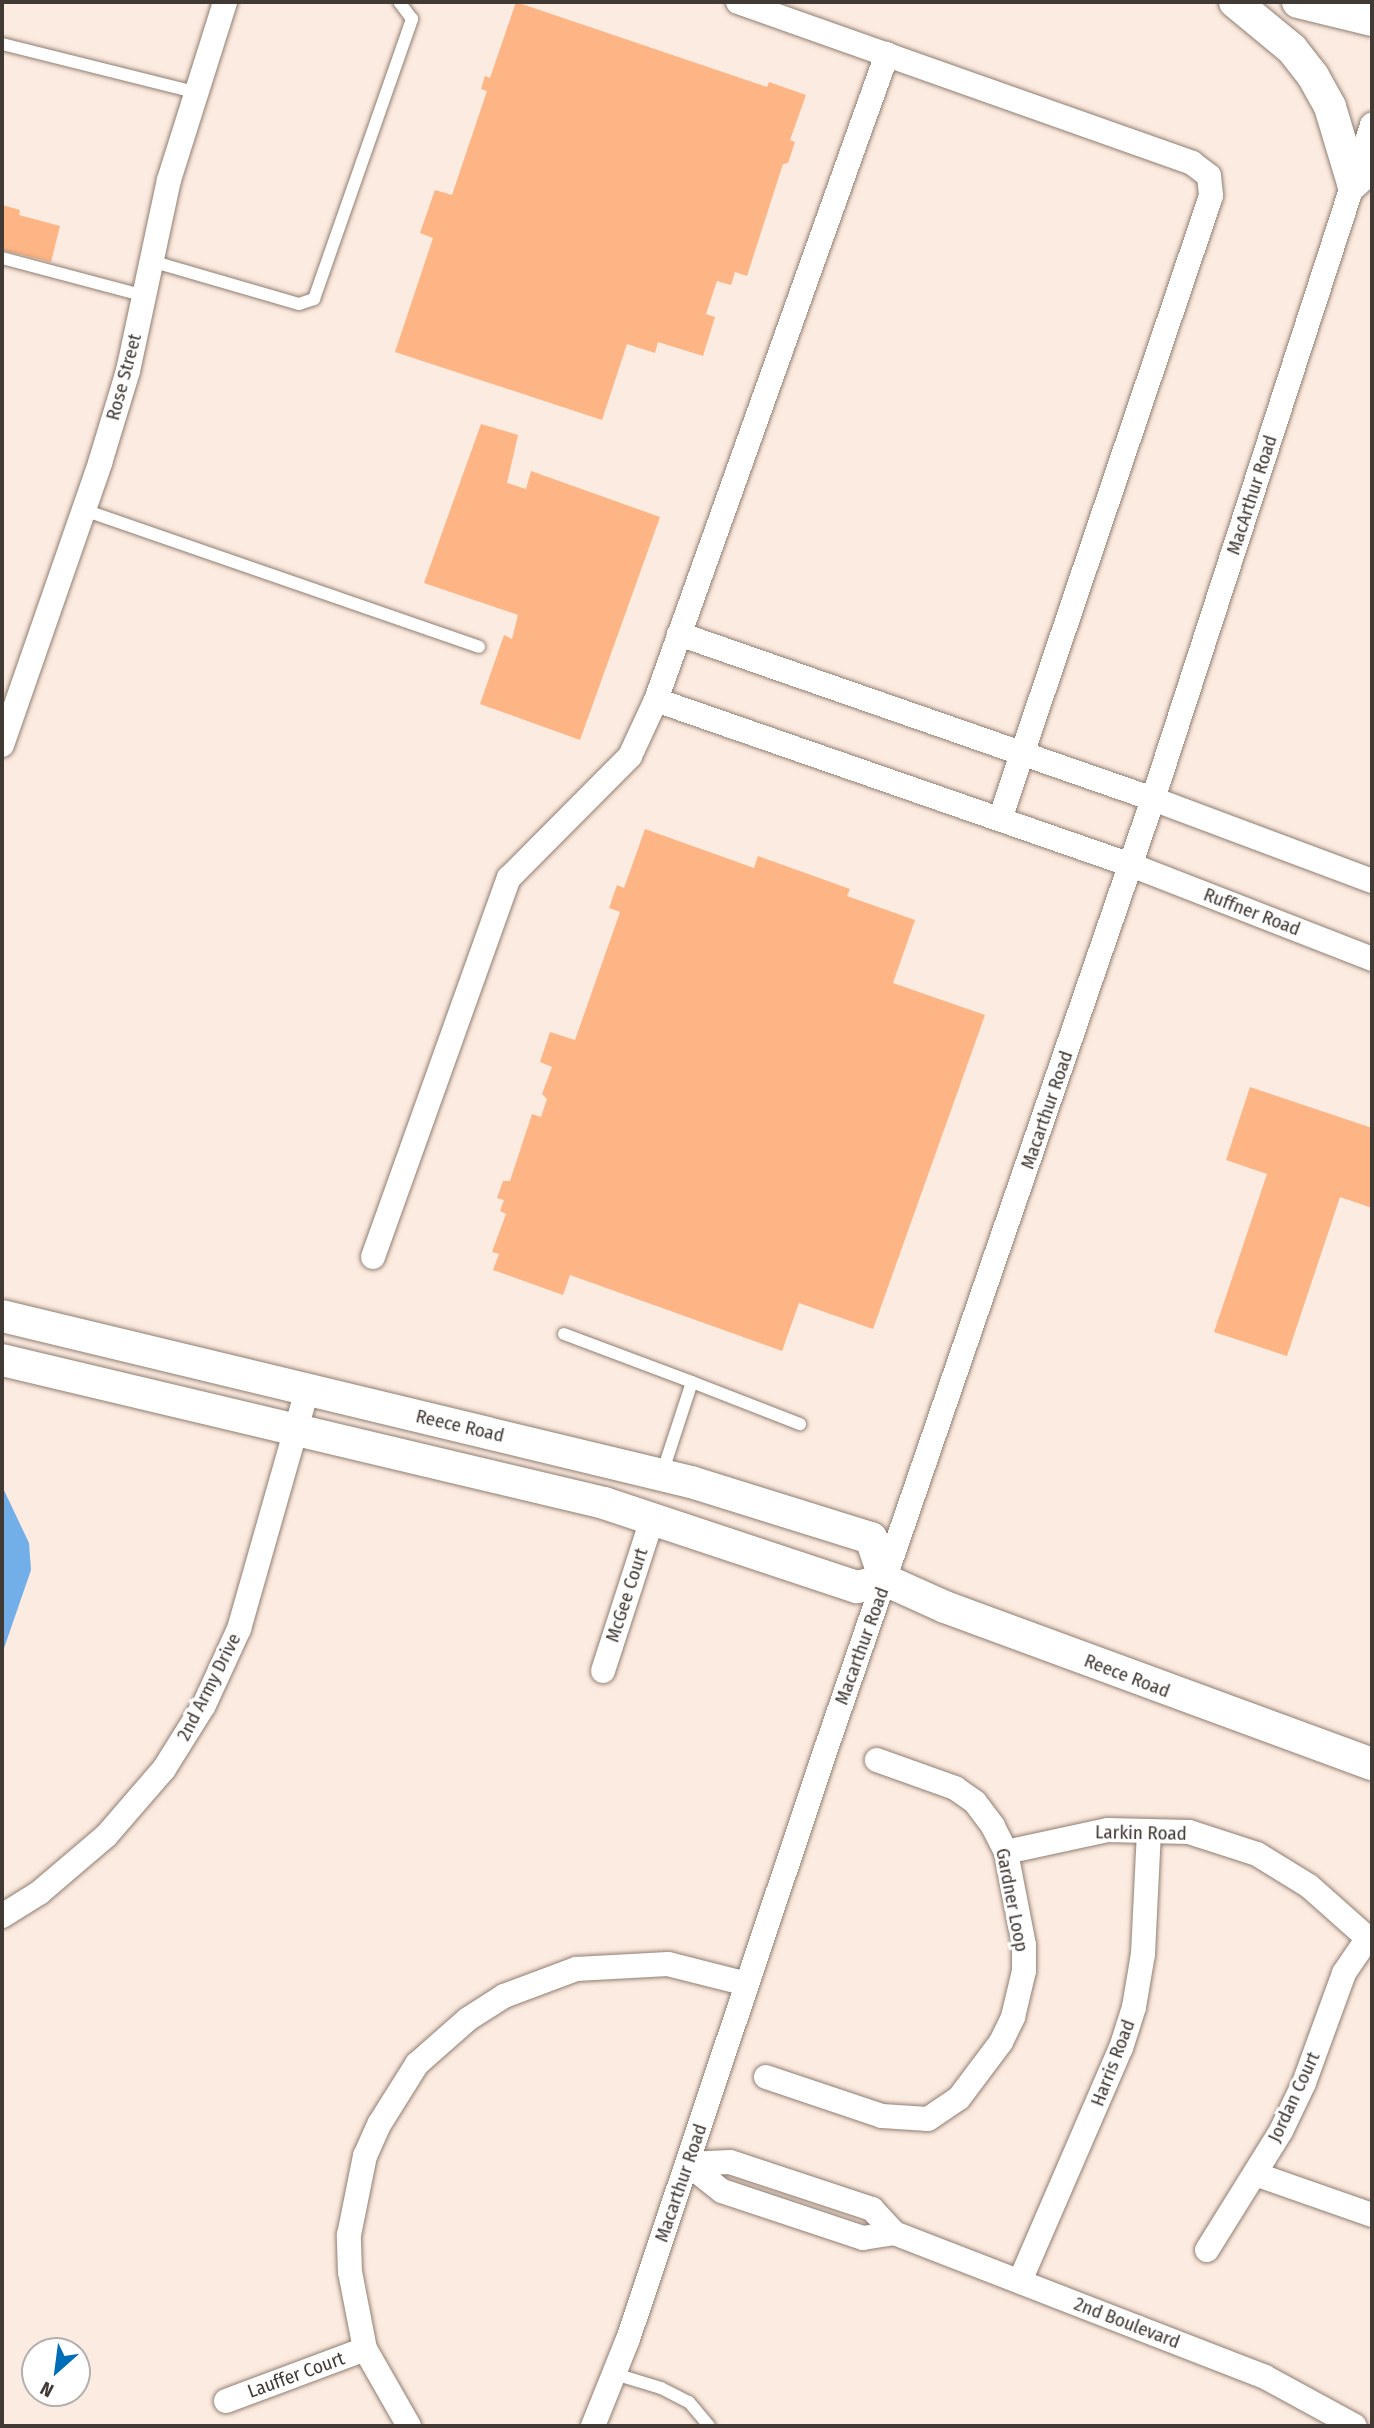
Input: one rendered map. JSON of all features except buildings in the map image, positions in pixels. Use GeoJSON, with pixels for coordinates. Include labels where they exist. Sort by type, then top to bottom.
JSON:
{"type":"FeatureCollection","features":[{"type":"Feature","properties":{"kind":"street","name":"Rose Street"},"geometry":{"type":"LineString","coordinates":[[2,745],[84,510],[128,371],[151,261],[195,93],[225,2]]}},
{"type":"Feature","properties":{"kind":"street"},"geometry":{"type":"LineString","coordinates":[[738,2],[1192,163],[1209,176],[1211,197],[1000,819]]}},
{"type":"Feature","properties":{"kind":"street"},"geometry":{"type":"LineString","coordinates":[[1235,2],[1292,48],[1313,76],[1363,174]]}},
{"type":"Feature","properties":{"kind":"street"},"geometry":{"type":"LineString","coordinates":[[1298,2],[1372,20]]}},
{"type":"Feature","properties":{"kind":"street"},"geometry":{"type":"LineString","coordinates":[[373,1257],[509,878],[631,756],[656,700],[887,54]]}},
{"type":"Feature","properties":{"kind":"street","name":"MacArthur Road"},"geometry":{"type":"LineString","coordinates":[[1131,865],[1363,174],[1372,125]]}},
{"type":"Feature","properties":{"kind":"street"},"geometry":{"type":"LineString","coordinates":[[679,635],[1153,800],[1372,881]]}},
{"type":"Feature","properties":{"kind":"street","name":"Ruffner Road"},"geometry":{"type":"LineString","coordinates":[[656,700],[1131,865],[1372,959]]}},
{"type":"Feature","properties":{"kind":"street","name":"Macarthur Road"},"geometry":{"type":"LineString","coordinates":[[593,2426],[615,2374],[688,2164],[747,1984],[1131,865]]}},
{"type":"Feature","properties":{"kind":"street","name":"Reece Road"},"geometry":{"type":"LineString","coordinates":[[2,1316],[662,1475],[872,1538],[885,1580],[971,1617],[1372,1763]]}},
{"type":"Feature","properties":{"kind":"street"},"geometry":{"type":"LineString","coordinates":[[2,1360],[296,1432],[604,1503],[857,1587],[885,1580]]}},
{"type":"Feature","properties":{"kind":"street","name":"2nd Army Drive"},"geometry":{"type":"LineString","coordinates":[[2,1916],[39,1892],[106,1836],[181,1744],[239,1629],[307,1390]]}},
{"type":"Feature","properties":{"kind":"street","name":"McGee Court"},"geometry":{"type":"LineString","coordinates":[[603,1671],[652,1519]]}},
{"type":"Feature","properties":{"kind":"street","name":"Gardner Loop"},"geometry":{"type":"LineString","coordinates":[[766,2077],[905,2120],[928,2119],[959,2098],[1001,2042],[1019,1997],[1024,1945],[1006,1852],[975,1802],[955,1788],[877,1760]]}},
{"type":"Feature","properties":{"kind":"street","name":"Harris Road"},"geometry":{"type":"LineString","coordinates":[[1020,2281],[1121,2048],[1134,2007],[1143,1954],[1149,1831]]}},
{"type":"Feature","properties":{"kind":"street","name":"Larkin Road"},"geometry":{"type":"LineString","coordinates":[[1006,1852],[1079,1833],[1189,1832],[1257,1854],[1309,1886],[1370,1940]]}},
{"type":"Feature","properties":{"kind":"street","name":"Jordan Court"},"geometry":{"type":"LineString","coordinates":[[1207,2250],[1255,2174],[1304,2083],[1344,1973],[1370,1940]]}},
{"type":"Feature","properties":{"kind":"street"},"geometry":{"type":"LineString","coordinates":[[409,2426],[365,2349],[350,2272],[355,2193],[380,2123],[417,2064],[440,2041],[504,1996],[576,1969],[668,1964],[747,1984]]}},
{"type":"Feature","properties":{"kind":"street","name":"2nd Boulevard"},"geometry":{"type":"LineString","coordinates":[[688,2164],[722,2191],[863,2238],[894,2232],[1265,2377],[1355,2426]]}},
{"type":"Feature","properties":{"kind":"street"},"geometry":{"type":"LineString","coordinates":[[1255,2174],[1372,2215]]}},
{"type":"Feature","properties":{"kind":"street","name":"Lauffer Court"},"geometry":{"type":"LineString","coordinates":[[226,2401],[365,2349]]}},
{"type":"Feature","properties":{"kind":"lane"},"geometry":{"type":"LineString","coordinates":[[151,261],[299,304],[314,299],[412,19],[399,2]]}},
{"type":"Feature","properties":{"kind":"lane"},"geometry":{"type":"LineString","coordinates":[[2,44],[195,93]]}},
{"type":"Feature","properties":{"kind":"lane"},"geometry":{"type":"LineString","coordinates":[[2,258],[145,296]]}},
{"type":"Feature","properties":{"kind":"lane"},"geometry":{"type":"LineString","coordinates":[[84,510],[479,647]]}},
{"type":"Feature","properties":{"kind":"lane"},"geometry":{"type":"LineString","coordinates":[[564,1334],[800,1424]]}},
{"type":"Feature","properties":{"kind":"lane"},"geometry":{"type":"LineString","coordinates":[[662,1475],[692,1382]]}},
{"type":"Feature","properties":{"kind":"lane"},"geometry":{"type":"LineString","coordinates":[[615,2374],[689,2402],[709,2426]]}},
{"type":"Feature","properties":{"kind":"water"},"geometry":{"type":"Polygon","coordinates":[[[2,1486],[29,1543],[31,1570],[2,1654],[2,1486]]]}}]}
